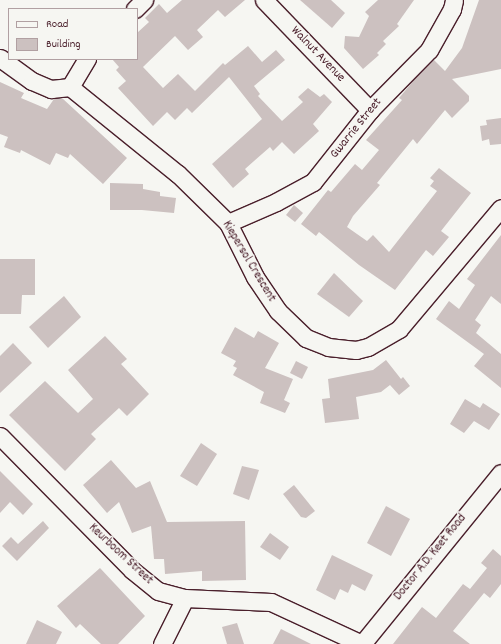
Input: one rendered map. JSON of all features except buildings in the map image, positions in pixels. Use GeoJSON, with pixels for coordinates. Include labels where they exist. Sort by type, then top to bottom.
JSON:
{"type":"FeatureCollection","features":[{"type":"Feature","properties":{"kind":"street"},"geometry":{"type":"LineString","coordinates":[[136,8],[144,0]]}},
{"type":"Feature","properties":{"kind":"street","name":"Walnut Avenue"},"geometry":{"type":"LineString","coordinates":[[264,0],[370,110]]}},
{"type":"Feature","properties":{"kind":"street","name":"Gwarrie Street"},"geometry":{"type":"LineString","coordinates":[[228,223],[276,202],[313,182],[370,110],[429,50],[452,9],[454,0]]}},
{"type":"Feature","properties":{"kind":"street"},"geometry":{"type":"LineString","coordinates":[[0,58],[32,81],[51,89],[70,87],[86,60]]}},
{"type":"Feature","properties":{"kind":"street","name":"Kiepersol Crescent"},"geometry":{"type":"LineString","coordinates":[[70,87],[178,174],[228,223],[255,277],[278,311],[306,338],[328,347],[356,350],[368,347],[399,329],[501,208]]}},
{"type":"Feature","properties":{"kind":"street","name":"Keurboom Street"},"geometry":{"type":"LineString","coordinates":[[0,436],[132,570],[158,591],[185,598],[271,602],[362,644]]}},
{"type":"Feature","properties":{"kind":"street","name":"Doctor A.D. Keet Road"},"geometry":{"type":"LineString","coordinates":[[362,644],[501,473]]}},
{"type":"Feature","properties":{"kind":"street"},"geometry":{"type":"LineString","coordinates":[[162,644],[185,598]]}}]}
